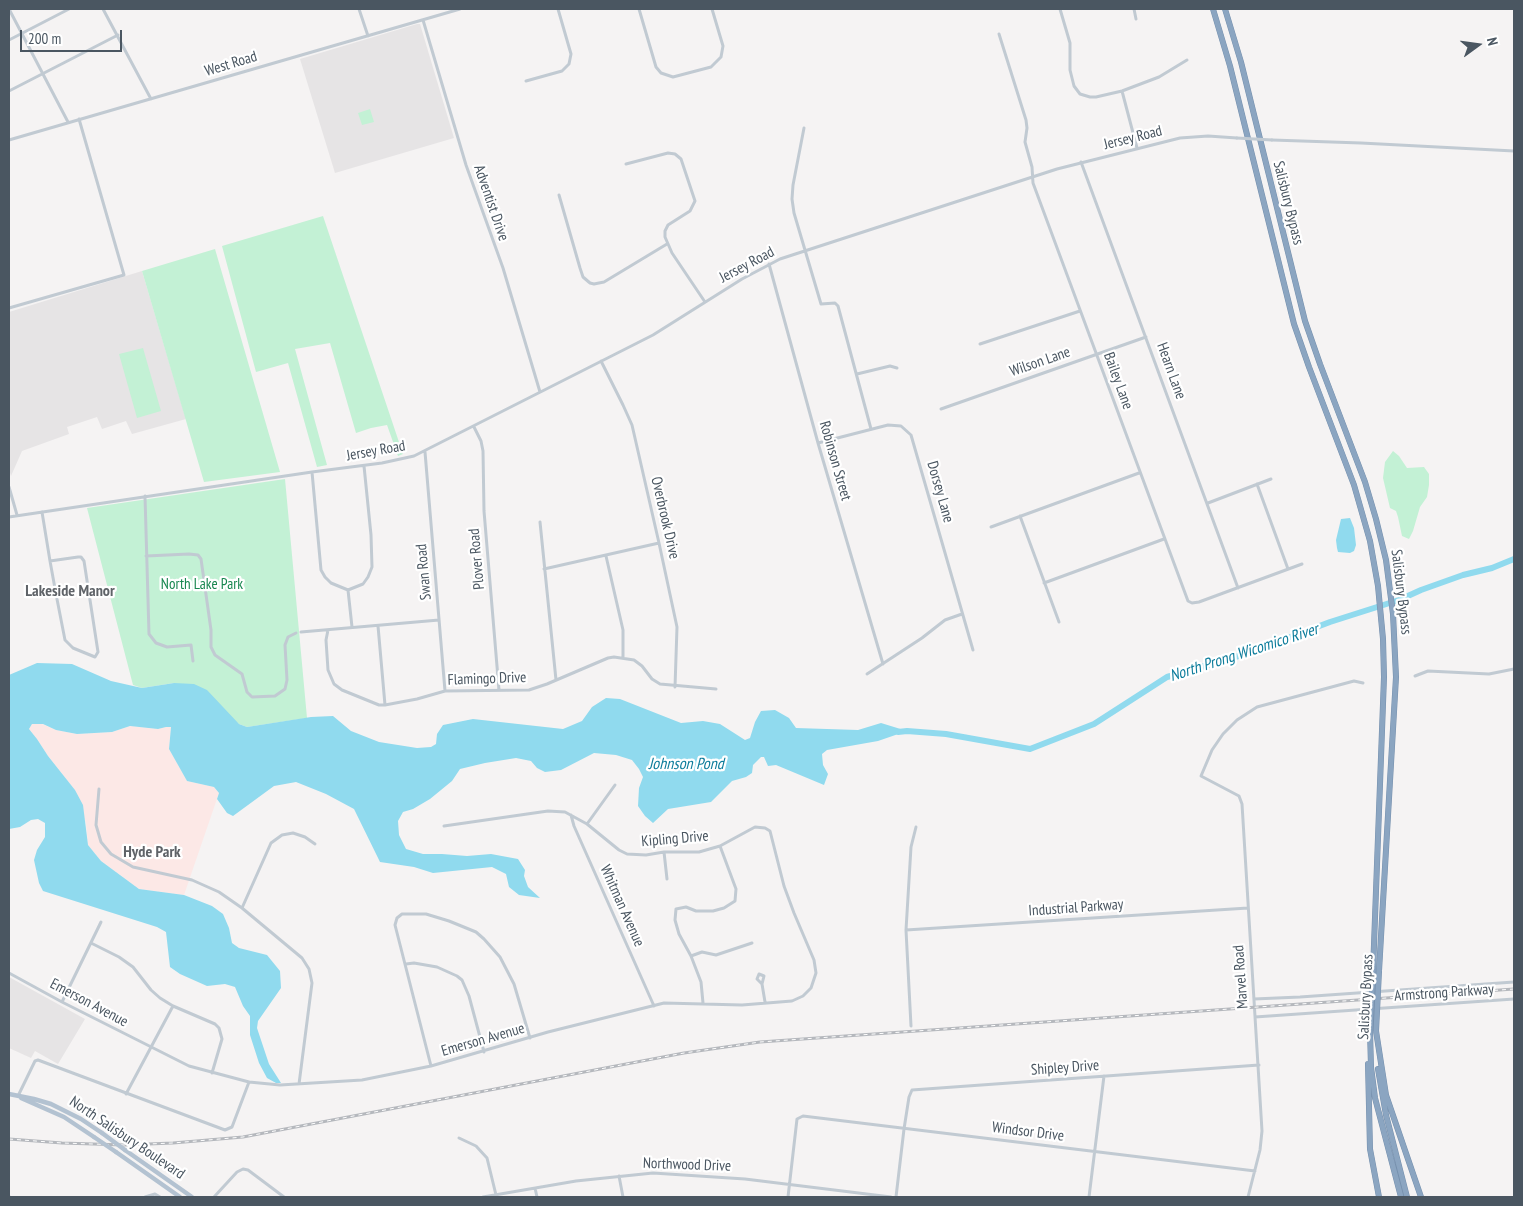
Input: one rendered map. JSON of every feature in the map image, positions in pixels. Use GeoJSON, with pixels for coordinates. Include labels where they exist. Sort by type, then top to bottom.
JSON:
{"type":"FeatureCollection","features":[{"type":"Feature","properties":{"kind":"highway","name":"Salisbury Bypass"},"geometry":{"type":"LineString","coordinates":[[1213,9],[1230,66],[1294,324],[1354,485],[1365,522],[1378,586],[1383,639],[1384,696],[1370,1031],[1371,1067],[1376,1098],[1400,1197]]}},
{"type":"Feature","properties":{"kind":"highway","name":"Salisbury Bypass"},"geometry":{"type":"LineString","coordinates":[[1225,9],[1241,62],[1305,321],[1365,482],[1386,560],[1395,638],[1394,706],[1376,1031],[1379,1080],[1407,1197]]}},
{"type":"Feature","properties":{"kind":"highway"},"geometry":{"type":"LineString","coordinates":[[1370,1031],[1368,1055],[1369,1132],[1372,1165],[1379,1197]]}},
{"type":"Feature","properties":{"kind":"highway"},"geometry":{"type":"LineString","coordinates":[[1376,1031],[1388,1101],[1421,1197]]}},
{"type":"Feature","properties":{"kind":"main road","name":"North Salisbury Boulevard"},"geometry":{"type":"LineString","coordinates":[[9,1094],[34,1098],[81,1119],[192,1197]]}},
{"type":"Feature","properties":{"kind":"main road","name":"North Salisbury Boulevard"},"geometry":{"type":"LineString","coordinates":[[17,1096],[64,1117],[180,1197]]}},
{"type":"Feature","properties":{"kind":"street"},"geometry":{"type":"LineString","coordinates":[[9,9],[68,122]]}},
{"type":"Feature","properties":{"kind":"street"},"geometry":{"type":"LineString","coordinates":[[9,40],[69,9]]}},
{"type":"Feature","properties":{"kind":"street"},"geometry":{"type":"LineString","coordinates":[[103,9],[151,99]]}},
{"type":"Feature","properties":{"kind":"street"},"geometry":{"type":"LineString","coordinates":[[359,9],[368,36]]}},
{"type":"Feature","properties":{"kind":"street","name":"West Road"},"geometry":{"type":"LineString","coordinates":[[9,140],[460,9]]}},
{"type":"Feature","properties":{"kind":"street"},"geometry":{"type":"LineString","coordinates":[[526,81],[562,71],[569,64],[571,54],[558,9]]}},
{"type":"Feature","properties":{"kind":"street"},"geometry":{"type":"LineString","coordinates":[[638,9],[656,67],[661,73],[672,77],[711,67],[721,57],[723,46],[712,9]]}},
{"type":"Feature","properties":{"kind":"street"},"geometry":{"type":"LineString","coordinates":[[1060,9],[1070,43],[1070,70],[1076,90],[1080,94],[1090,97],[1122,91],[1168,73],[1187,60]]}},
{"type":"Feature","properties":{"kind":"street"},"geometry":{"type":"LineString","coordinates":[[1134,9],[1136,19]]}},
{"type":"Feature","properties":{"kind":"street","name":"Adventist Drive"},"geometry":{"type":"LineString","coordinates":[[424,20],[466,165],[503,268],[540,392]]}},
{"type":"Feature","properties":{"kind":"street","name":"Bailey Lane"},"geometry":{"type":"LineString","coordinates":[[999,34],[1026,120],[1025,142],[1032,167],[1032,176],[1042,209],[1184,594],[1188,601],[1194,603],[1238,588]]}},
{"type":"Feature","properties":{"kind":"street"},"geometry":{"type":"LineString","coordinates":[[9,91],[118,35]]}},
{"type":"Feature","properties":{"kind":"street"},"geometry":{"type":"LineString","coordinates":[[1122,91],[1137,148]]}},
{"type":"Feature","properties":{"kind":"street"},"geometry":{"type":"LineString","coordinates":[[9,308],[124,275],[80,119]]}},
{"type":"Feature","properties":{"kind":"street"},"geometry":{"type":"LineString","coordinates":[[804,128],[793,185],[794,213],[821,304],[835,303],[838,306],[871,429]]}},
{"type":"Feature","properties":{"kind":"street","name":"Jersey Road"},"geometry":{"type":"LineString","coordinates":[[10,516],[404,459],[425,452],[653,334],[742,278],[769,264],[806,250],[1032,176],[1137,148],[1189,137],[1514,151]]}},
{"type":"Feature","properties":{"kind":"street"},"geometry":{"type":"LineString","coordinates":[[626,164],[668,153],[675,154],[681,159],[695,201],[690,211],[673,221],[667,227],[664,234],[667,244],[705,302]]}},
{"type":"Feature","properties":{"kind":"street","name":"Hearn Lane"},"geometry":{"type":"LineString","coordinates":[[1082,162],[1238,588]]}},
{"type":"Feature","properties":{"kind":"street"},"geometry":{"type":"LineString","coordinates":[[559,195],[583,277],[590,283],[604,282],[667,244]]}},
{"type":"Feature","properties":{"kind":"street","name":"Robinson Street"},"geometry":{"type":"LineString","coordinates":[[769,264],[818,443],[883,664]]}},
{"type":"Feature","properties":{"kind":"street"},"geometry":{"type":"LineString","coordinates":[[980,344],[1080,311]]}},
{"type":"Feature","properties":{"kind":"street","name":"Wilson Lane"},"geometry":{"type":"LineString","coordinates":[[941,409],[1146,337]]}},
{"type":"Feature","properties":{"kind":"street","name":"Overbrook Drive"},"geometry":{"type":"LineString","coordinates":[[601,361],[630,419],[659,543],[678,628],[675,687]]}},
{"type":"Feature","properties":{"kind":"street"},"geometry":{"type":"LineString","coordinates":[[857,374],[890,366],[897,368]]}},
{"type":"Feature","properties":{"kind":"street","name":"Dorsey Lane"},"geometry":{"type":"LineString","coordinates":[[818,443],[888,425],[898,425],[905,429],[913,439],[973,650]]}},
{"type":"Feature","properties":{"kind":"street","name":"Plover Road"},"geometry":{"type":"LineString","coordinates":[[474,427],[481,441],[483,451],[484,511],[499,690]]}},
{"type":"Feature","properties":{"kind":"street","name":"Swan Road"},"geometry":{"type":"LineString","coordinates":[[425,452],[445,691]]}},
{"type":"Feature","properties":{"kind":"street"},"geometry":{"type":"LineString","coordinates":[[312,472],[321,570],[331,582],[348,590],[363,584],[372,567],[373,555],[364,466]]}},
{"type":"Feature","properties":{"kind":"street"},"geometry":{"type":"LineString","coordinates":[[990,527],[1140,473]]}},
{"type":"Feature","properties":{"kind":"street"},"geometry":{"type":"LineString","coordinates":[[1208,502],[1271,479]]}},
{"type":"Feature","properties":{"kind":"street"},"geometry":{"type":"LineString","coordinates":[[1257,484],[1288,569]]}},
{"type":"Feature","properties":{"kind":"street"},"geometry":{"type":"LineString","coordinates":[[9,487],[17,515]]}},
{"type":"Feature","properties":{"kind":"street"},"geometry":{"type":"LineString","coordinates":[[145,496],[149,634],[156,643],[167,648],[190,645],[192,661]]}},
{"type":"Feature","properties":{"kind":"street"},"geometry":{"type":"LineString","coordinates":[[42,512],[50,561],[65,640],[81,653],[95,657],[98,654],[84,561],[81,558],[50,561]]}},
{"type":"Feature","properties":{"kind":"street"},"geometry":{"type":"LineString","coordinates":[[1020,516],[1058,622]]}},
{"type":"Feature","properties":{"kind":"street"},"geometry":{"type":"LineString","coordinates":[[540,522],[556,680]]}},
{"type":"Feature","properties":{"kind":"street"},"geometry":{"type":"LineString","coordinates":[[1044,583],[1164,539]]}},
{"type":"Feature","properties":{"kind":"street"},"geometry":{"type":"LineString","coordinates":[[544,569],[659,543]]}},
{"type":"Feature","properties":{"kind":"street"},"geometry":{"type":"LineString","coordinates":[[146,556],[198,555],[201,559],[211,630],[211,647],[216,655],[242,674],[247,692],[252,697],[276,696],[285,688],[287,680],[285,645],[288,637],[296,633]]}},
{"type":"Feature","properties":{"kind":"street"},"geometry":{"type":"LineString","coordinates":[[606,556],[623,630],[623,658],[639,663],[652,679],[660,684],[675,687],[716,689]]}},
{"type":"Feature","properties":{"kind":"street"},"geometry":{"type":"LineString","coordinates":[[1238,588],[1302,564]]}},
{"type":"Feature","properties":{"kind":"street"},"geometry":{"type":"LineString","coordinates":[[348,590],[352,627]]}},
{"type":"Feature","properties":{"kind":"street"},"geometry":{"type":"LineString","coordinates":[[867,674],[922,638],[945,620],[962,614]]}},
{"type":"Feature","properties":{"kind":"street"},"geometry":{"type":"LineString","coordinates":[[301,632],[439,620]]}},
{"type":"Feature","properties":{"kind":"street"},"geometry":{"type":"LineString","coordinates":[[378,626],[385,706]]}},
{"type":"Feature","properties":{"kind":"street","name":"Flamingo Drive"},"geometry":{"type":"LineString","coordinates":[[328,630],[326,640],[328,670],[334,684],[342,690],[370,703],[385,706],[445,691],[529,690],[608,658],[623,658]]}},
{"type":"Feature","properties":{"kind":"street"},"geometry":{"type":"LineString","coordinates":[[1415,676],[1428,671],[1489,674],[1514,669]]}},
{"type":"Feature","properties":{"kind":"street","name":"Marvel Road"},"geometry":{"type":"LineString","coordinates":[[1248,1197],[1260,1150],[1262,1131],[1242,804],[1239,796],[1201,776],[1212,750],[1223,734],[1237,720],[1257,707],[1354,681],[1363,683]]}},
{"type":"Feature","properties":{"kind":"street"},"geometry":{"type":"LineString","coordinates":[[587,824],[615,785]]}},
{"type":"Feature","properties":{"kind":"street"},"geometry":{"type":"LineString","coordinates":[[99,789],[96,825],[101,842],[111,854],[133,867],[192,880],[219,892],[242,908],[302,958],[311,976],[312,991],[300,1084]]}},
{"type":"Feature","properties":{"kind":"street","name":"Kipling Drive"},"geometry":{"type":"LineString","coordinates":[[444,826],[548,812],[565,812],[587,824],[619,850],[627,854],[646,855],[664,852],[699,852],[720,846],[755,827],[760,826],[767,829]]}},
{"type":"Feature","properties":{"kind":"street","name":"Whitman Avenue"},"geometry":{"type":"LineString","coordinates":[[571,815],[574,826],[654,1006]]}},
{"type":"Feature","properties":{"kind":"street"},"geometry":{"type":"LineString","coordinates":[[911,1026],[906,930],[911,847],[916,827]]}},
{"type":"Feature","properties":{"kind":"street","name":"Emerson Avenue"},"geometry":{"type":"LineString","coordinates":[[9,973],[189,1066],[249,1082],[280,1085],[362,1080],[431,1066],[584,1022],[664,1003],[742,1005],[792,1001],[803,996],[811,988],[816,969],[784,886],[770,831],[767,829]]}},
{"type":"Feature","properties":{"kind":"street"},"geometry":{"type":"LineString","coordinates":[[242,908],[271,843],[282,835],[293,833],[305,836],[315,844]]}},
{"type":"Feature","properties":{"kind":"street"},"geometry":{"type":"LineString","coordinates":[[703,1003],[702,989],[691,956],[679,934],[676,910],[686,907],[696,911],[712,911],[724,908],[734,901],[736,889],[720,846]]}},
{"type":"Feature","properties":{"kind":"street"},"geometry":{"type":"LineString","coordinates":[[664,852],[667,879]]}},
{"type":"Feature","properties":{"kind":"street","name":"Industrial Parkway"},"geometry":{"type":"LineString","coordinates":[[906,930],[1248,908]]}},
{"type":"Feature","properties":{"kind":"street"},"geometry":{"type":"LineString","coordinates":[[431,1066],[395,925],[397,918],[402,914],[416,913],[449,921],[476,932],[500,957],[508,971],[514,984],[530,1038]]}},
{"type":"Feature","properties":{"kind":"street"},"geometry":{"type":"LineString","coordinates":[[62,1002],[101,922]]}},
{"type":"Feature","properties":{"kind":"street"},"geometry":{"type":"LineString","coordinates":[[91,943],[119,957],[133,967],[154,994],[173,1006],[210,1021],[219,1028],[222,1039],[212,1073]]}},
{"type":"Feature","properties":{"kind":"street"},"geometry":{"type":"LineString","coordinates":[[691,956],[702,952],[716,955],[752,943]]}},
{"type":"Feature","properties":{"kind":"street"},"geometry":{"type":"LineString","coordinates":[[406,964],[431,966],[452,973],[462,980],[469,996],[484,1052]]}},
{"type":"Feature","properties":{"kind":"street"},"geometry":{"type":"LineString","coordinates":[[1254,999],[1514,982]]}},
{"type":"Feature","properties":{"kind":"street"},"geometry":{"type":"LineString","coordinates":[[762,984],[765,1002]]}},
{"type":"Feature","properties":{"kind":"street","name":"Armstrong Parkway"},"geometry":{"type":"LineString","coordinates":[[1255,1017],[1514,1000]]}},
{"type":"Feature","properties":{"kind":"street"},"geometry":{"type":"LineString","coordinates":[[126,1094],[173,1006]]}},
{"type":"Feature","properties":{"kind":"street"},"geometry":{"type":"LineString","coordinates":[[17,1096],[35,1061],[43,1061],[225,1130],[232,1127],[249,1082]]}},
{"type":"Feature","properties":{"kind":"street","name":"Shipley Drive"},"geometry":{"type":"LineString","coordinates":[[904,1129],[910,1092],[916,1089],[1259,1065]]}},
{"type":"Feature","properties":{"kind":"street"},"geometry":{"type":"LineString","coordinates":[[1090,1197],[1104,1076]]}},
{"type":"Feature","properties":{"kind":"street","name":"Windsor Drive"},"geometry":{"type":"LineString","coordinates":[[789,1185],[797,1119],[803,1116],[1254,1171]]}},
{"type":"Feature","properties":{"kind":"street"},"geometry":{"type":"LineString","coordinates":[[896,1197],[904,1129]]}},
{"type":"Feature","properties":{"kind":"street"},"geometry":{"type":"LineString","coordinates":[[459,1138],[476,1146],[487,1158],[496,1195]]}},
{"type":"Feature","properties":{"kind":"street"},"geometry":{"type":"LineString","coordinates":[[214,1197],[237,1172],[243,1169],[248,1170],[284,1197]]}},
{"type":"Feature","properties":{"kind":"street","name":"Northwood Drive"},"geometry":{"type":"LineString","coordinates":[[483,1197],[618,1176],[654,1173],[745,1179],[891,1197]]}},
{"type":"Feature","properties":{"kind":"street"},"geometry":{"type":"LineString","coordinates":[[618,1176],[623,1197]]}},
{"type":"Feature","properties":{"kind":"street"},"geometry":{"type":"LineString","coordinates":[[788,1197],[789,1185]]}},
{"type":"Feature","properties":{"kind":"street"},"geometry":{"type":"LineString","coordinates":[[535,1188],[537,1197]]}},
{"type":"Feature","properties":{"kind":"street"},"geometry":{"type":"LineString","coordinates":[[145,1197],[150,1194],[160,1197]]}},
{"type":"Feature","properties":{"kind":"shaded area"},"geometry":{"type":"Polygon","coordinates":[[[420,24],[454,138],[335,173],[300,59],[420,24]]]}},
{"type":"Feature","properties":{"kind":"shaded area"},"geometry":{"type":"Polygon","coordinates":[[[142,271],[186,419],[132,434],[126,421],[102,429],[97,417],[67,427],[69,434],[22,451],[11,476],[9,469],[9,312],[142,271]]]}},
{"type":"Feature","properties":{"kind":"shaded area"},"geometry":{"type":"Polygon","coordinates":[[[32,724],[42,724],[56,730],[77,734],[112,732],[130,726],[158,729],[171,727],[169,749],[187,781],[214,787],[219,793],[184,895],[139,889],[101,861],[88,845],[86,823],[75,790],[29,729],[32,724]]]}},
{"type":"Feature","properties":{"kind":"shaded area"},"geometry":{"type":"Polygon","coordinates":[[[9,977],[85,1019],[58,1064],[35,1051],[31,1058],[9,1048],[9,977]]]}},
{"type":"Feature","properties":{"kind":"green space"},"geometry":{"type":"Polygon","coordinates":[[[370,109],[374,122],[362,125],[358,113],[370,109]]]}},
{"type":"Feature","properties":{"kind":"green space"},"geometry":{"type":"Polygon","coordinates":[[[323,216],[403,454],[398,456],[387,425],[356,433],[330,343],[295,349],[327,465],[317,467],[288,363],[256,372],[222,246],[323,216]]]}},
{"type":"Feature","properties":{"kind":"green space"},"geometry":{"type":"Polygon","coordinates":[[[215,249],[280,472],[204,482],[142,271],[215,249]]]}},
{"type":"Feature","properties":{"kind":"green space"},"geometry":{"type":"Polygon","coordinates":[[[143,348],[161,411],[137,418],[119,354],[143,348]]]}},
{"type":"Feature","properties":{"kind":"green space"},"geometry":{"type":"Polygon","coordinates":[[[1393,451],[1407,468],[1424,467],[1429,474],[1427,497],[1420,507],[1409,539],[1402,536],[1396,511],[1390,508],[1383,478],[1385,462],[1393,451]]]}},
{"type":"Feature","properties":{"kind":"green space","name":"North Lake Park"},"geometry":{"type":"Polygon","coordinates":[[[285,479],[307,718],[247,727],[239,724],[174,683],[142,688],[133,685],[87,508],[285,479]]]}},
{"type":"Feature","properties":{"kind":"water"},"geometry":{"type":"Polygon","coordinates":[[[1350,518],[1354,528],[1356,545],[1354,551],[1350,553],[1338,552],[1336,540],[1341,519],[1350,518]]]}},
{"type":"Feature","properties":{"kind":"water","name":"Johnson Pond"},"geometry":{"type":"Polygon","coordinates":[[[37,663],[72,664],[111,681],[142,688],[174,683],[194,684],[207,690],[239,724],[247,727],[311,717],[333,716],[351,731],[379,742],[417,748],[431,747],[436,744],[437,734],[443,725],[473,719],[563,729],[582,721],[592,707],[606,698],[620,699],[681,723],[703,721],[720,724],[745,740],[750,738],[761,711],[775,710],[789,718],[796,728],[858,730],[881,723],[907,731],[878,741],[827,750],[822,754],[823,765],[828,774],[824,785],[776,765],[768,766],[764,757],[761,757],[753,765],[752,773],[732,781],[711,802],[668,809],[653,823],[638,806],[639,788],[643,777],[632,760],[616,755],[594,753],[561,770],[545,772],[537,768],[531,761],[516,758],[460,769],[452,781],[430,799],[413,809],[403,812],[398,821],[399,835],[406,849],[423,854],[467,856],[491,854],[518,859],[525,870],[524,876],[528,887],[540,898],[519,895],[509,887],[506,874],[492,867],[433,873],[414,867],[380,862],[354,809],[326,794],[296,782],[274,786],[233,816],[227,813],[217,799],[219,793],[214,787],[187,781],[169,749],[171,727],[158,729],[130,726],[112,732],[77,734],[56,730],[43,724],[32,724],[29,729],[75,790],[83,805],[88,845],[101,861],[139,889],[184,895],[212,906],[223,914],[229,928],[232,943],[239,948],[267,955],[280,971],[281,988],[258,1021],[257,1028],[269,1064],[281,1083],[276,1083],[267,1078],[259,1063],[250,1035],[250,1016],[243,1006],[235,987],[225,984],[207,986],[180,974],[170,967],[166,932],[157,927],[43,891],[39,883],[34,860],[37,850],[45,837],[45,823],[38,819],[31,820],[20,827],[9,829],[9,675],[37,663]]]}},
{"type":"Feature","properties":{"kind":"waterway","name":"North Prong Wicomico River"},"geometry":{"type":"LineString","coordinates":[[898,732],[946,734],[1030,749],[1094,724],[1167,677],[1245,654],[1330,622],[1399,600],[1463,575],[1492,568],[1514,559]]}},
{"type":"Feature","properties":{"kind":"railway"},"geometry":{"type":"LineString","coordinates":[[9,1139],[124,1145],[243,1137],[684,1053],[760,1042],[1514,989]]}},
{"type":"Feature","properties":{"kind":"district","name":"Lakeside Manor"},"geometry":{"type":"Point","coordinates":[70,591]}},
{"type":"Feature","properties":{"kind":"district","name":"Hyde Park"},"geometry":{"type":"Point","coordinates":[152,852]}}]}
